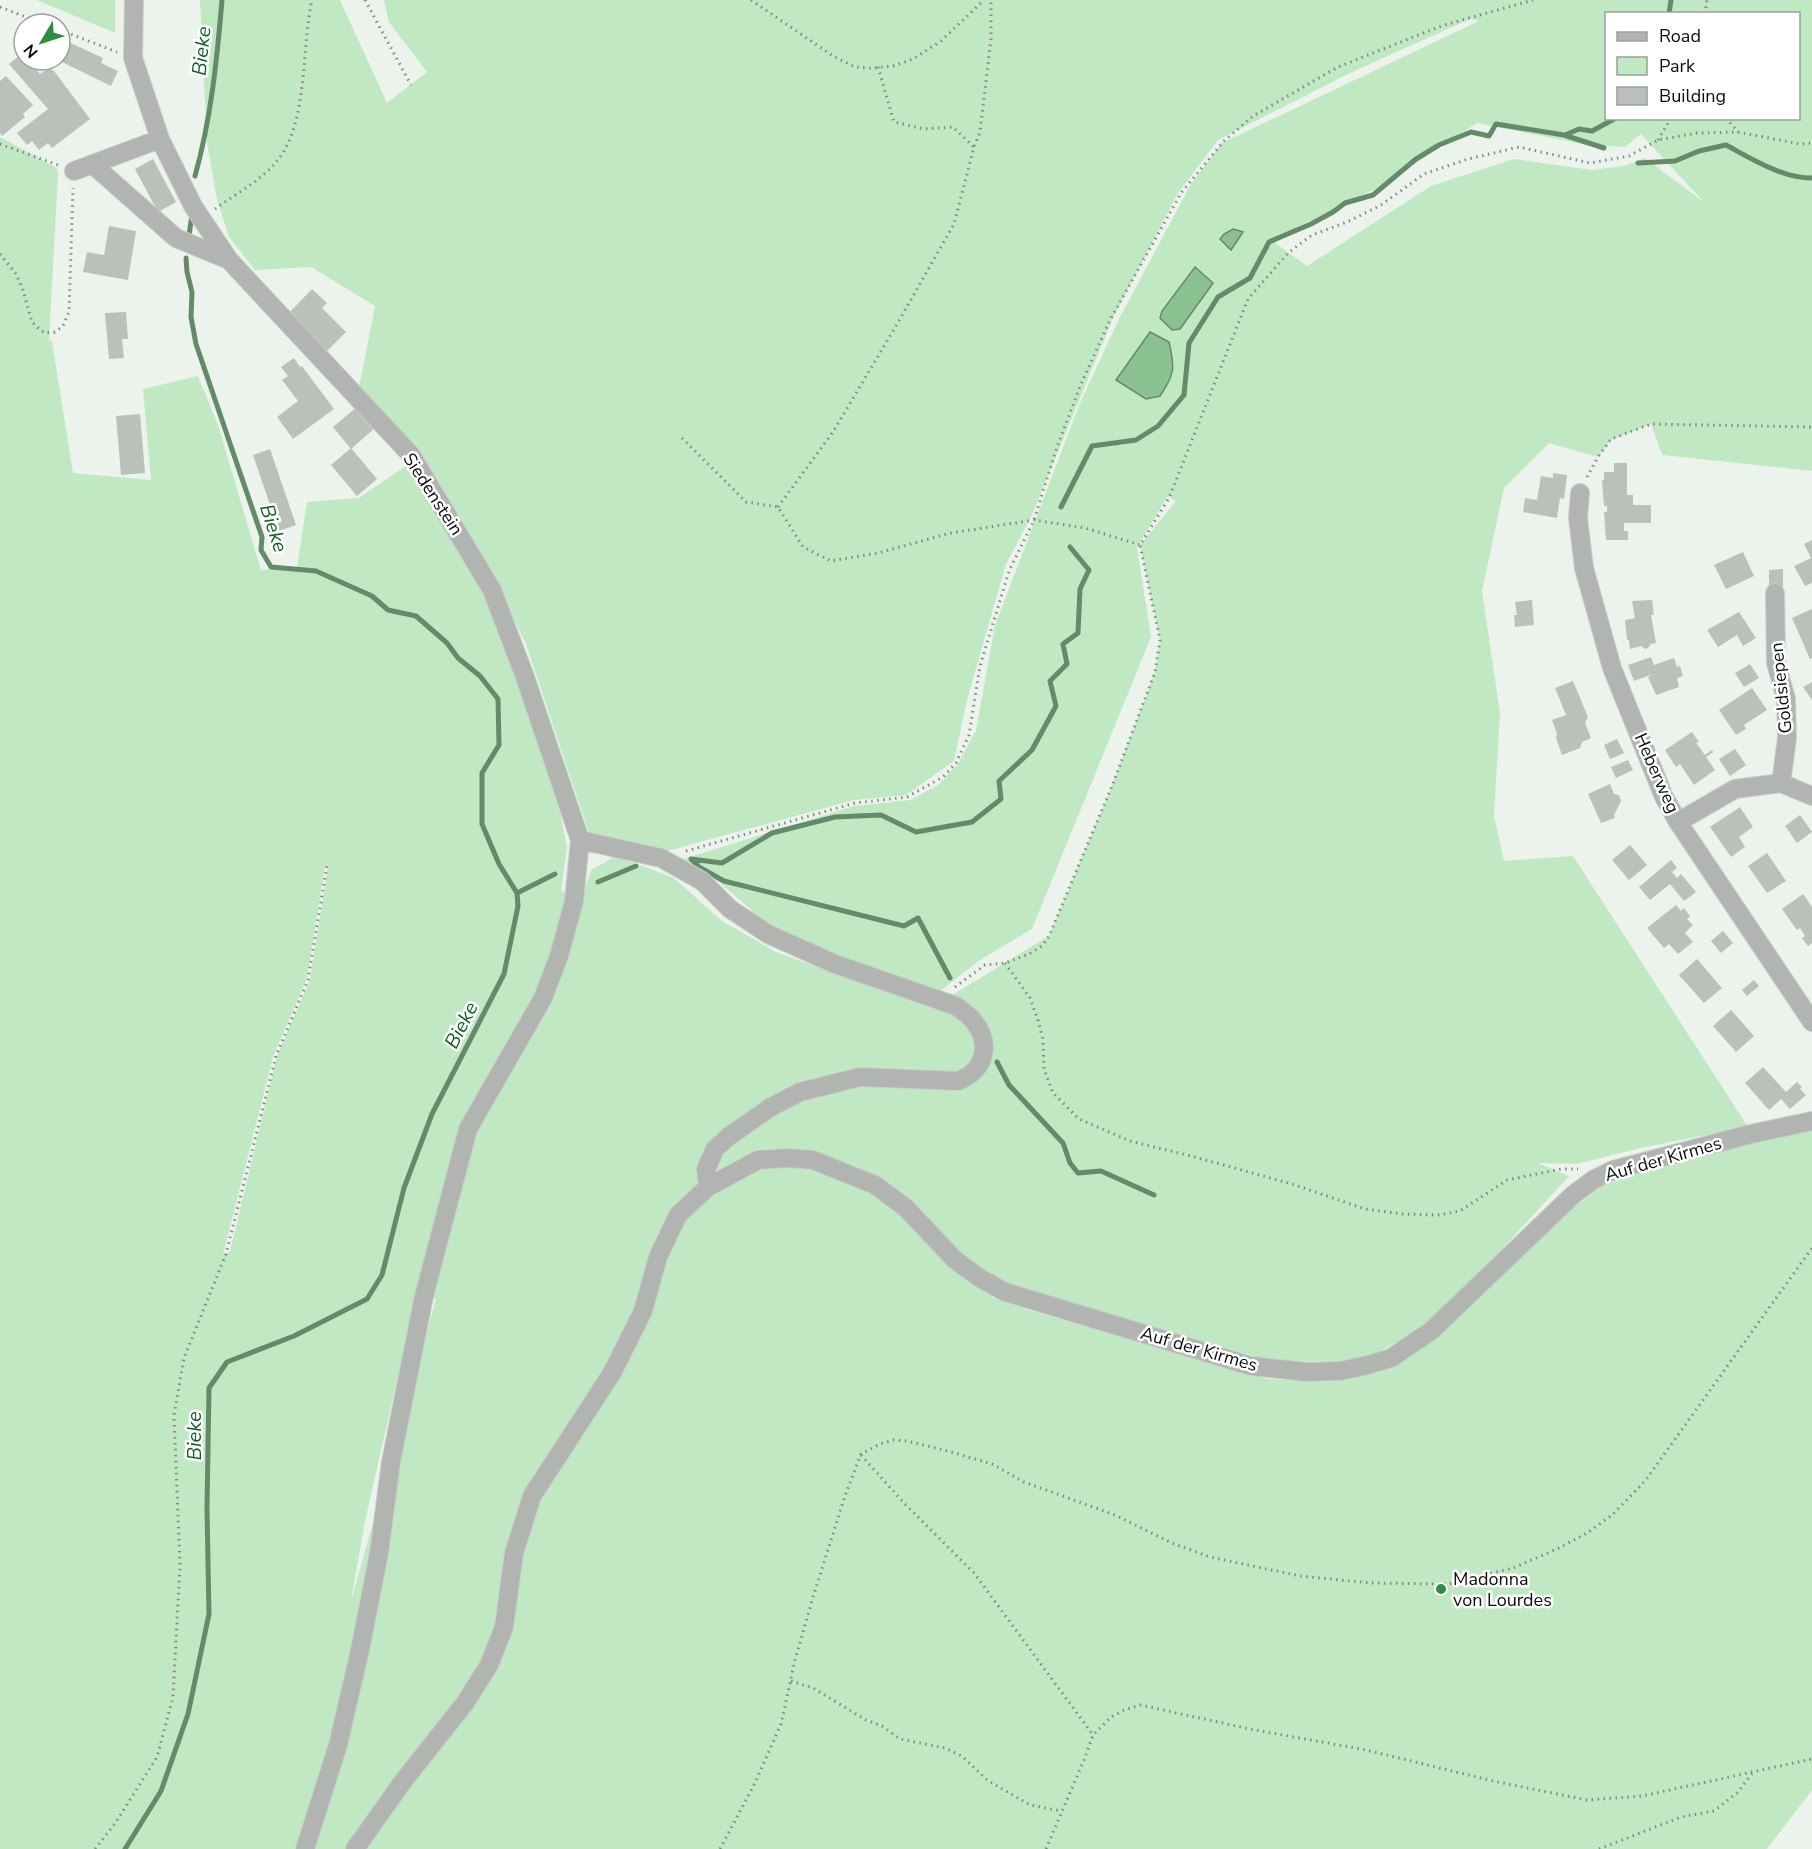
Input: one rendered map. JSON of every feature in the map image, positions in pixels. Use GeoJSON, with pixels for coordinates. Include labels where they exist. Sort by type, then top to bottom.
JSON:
{"type":"FeatureCollection","features":[{"type":"Feature","properties":{"kind":"street","name":"Siedenstein"},"geometry":{"type":"LineString","coordinates":[[134,0],[133,58],[160,139],[193,206],[229,260],[411,455],[492,590],[510,632],[580,840]]}},
{"type":"Feature","properties":{"kind":"street"},"geometry":{"type":"LineString","coordinates":[[74,171],[160,139]]}},
{"type":"Feature","properties":{"kind":"street"},"geometry":{"type":"LineString","coordinates":[[92,164],[176,238],[229,260]]}},
{"type":"Feature","properties":{"kind":"street","name":"Heberweg"},"geometry":{"type":"LineString","coordinates":[[1580,493],[1578,518],[1584,567],[1612,668],[1664,797],[1678,822],[1812,1022]]}},
{"type":"Feature","properties":{"kind":"street","name":"Goldsiepen"},"geometry":{"type":"LineString","coordinates":[[1774,593],[1776,663],[1786,699],[1787,738],[1781,783]]}},
{"type":"Feature","properties":{"kind":"street"},"geometry":{"type":"LineString","coordinates":[[1678,822],[1735,789],[1781,783],[1812,796]]}},
{"type":"Feature","properties":{"kind":"street"},"geometry":{"type":"LineString","coordinates":[[305,1849],[338,1745],[360,1650],[379,1553],[391,1462],[424,1296],[468,1129],[543,998],[559,956],[574,901],[580,840],[661,858],[702,881],[730,909],[768,934],[835,964],[939,998],[956,1006],[972,1019],[983,1040],[982,1063],[977,1071],[958,1081],[860,1077],[800,1092],[771,1107],[728,1137],[715,1149],[706,1169],[708,1187]]}},
{"type":"Feature","properties":{"kind":"street","name":"Auf der Kirmes"},"geometry":{"type":"LineString","coordinates":[[356,1849],[404,1780],[465,1703],[489,1665],[504,1627],[514,1553],[532,1496],[612,1373],[643,1311],[658,1257],[678,1215],[708,1187],[758,1160],[787,1158],[813,1160],[875,1185],[906,1208],[955,1260],[1005,1292],[1251,1366],[1306,1372],[1340,1371],[1391,1358],[1431,1331],[1573,1195],[1593,1180],[1613,1170],[1751,1134],[1812,1121]]}},
{"type":"Feature","properties":{"kind":"path"},"geometry":{"type":"LineString","coordinates":[[201,219],[259,178],[276,163],[288,145],[304,72],[312,0]]}},
{"type":"Feature","properties":{"kind":"path"},"geometry":{"type":"LineString","coordinates":[[365,0],[411,85]]}},
{"type":"Feature","properties":{"kind":"path"},"geometry":{"type":"LineString","coordinates":[[751,0],[833,56],[855,67],[893,66],[913,59],[941,41],[984,0]]}},
{"type":"Feature","properties":{"kind":"path"},"geometry":{"type":"LineString","coordinates":[[778,507],[833,432],[954,224],[980,132],[991,39],[991,0]]}},
{"type":"Feature","properties":{"kind":"path"},"geometry":{"type":"LineString","coordinates":[[661,858],[855,803],[907,797],[943,777],[956,763],[969,735],[980,666],[1009,571],[1034,520],[1057,447],[1082,384],[1111,318],[1181,193],[1224,141],[1253,116],[1338,67],[1441,26],[1533,0]]}},
{"type":"Feature","properties":{"kind":"path"},"geometry":{"type":"LineString","coordinates":[[72,35],[133,58]]}},
{"type":"Feature","properties":{"kind":"path"},"geometry":{"type":"LineString","coordinates":[[878,67],[894,122],[924,129],[953,127],[974,147]]}},
{"type":"Feature","properties":{"kind":"path"},"geometry":{"type":"LineString","coordinates":[[1658,140],[1670,120]]}},
{"type":"Feature","properties":{"kind":"path"},"geometry":{"type":"LineString","coordinates":[[1728,120],[1738,132]]}},
{"type":"Feature","properties":{"kind":"path"},"geometry":{"type":"LineString","coordinates":[[939,998],[985,965],[1005,963],[1029,954],[1042,946],[1049,936],[1112,786],[1155,672],[1160,640],[1140,545],[1169,498],[1248,299],[1288,253],[1312,235],[1381,206],[1424,174],[1468,159],[1519,147],[1590,163],[1629,156],[1658,140],[1697,133],[1738,132],[1800,144],[1812,142]]}},
{"type":"Feature","properties":{"kind":"path"},"geometry":{"type":"LineString","coordinates":[[0,144],[74,171],[69,312],[63,326],[56,332],[45,333],[32,322],[16,274],[0,254]]}},
{"type":"Feature","properties":{"kind":"path"},"geometry":{"type":"LineString","coordinates":[[1580,493],[1598,457],[1611,439],[1652,424],[1812,427]]}},
{"type":"Feature","properties":{"kind":"path"},"geometry":{"type":"LineString","coordinates":[[682,438],[746,502],[778,507],[803,547],[831,561],[878,552],[951,533],[1034,520],[1085,528],[1140,545]]}},
{"type":"Feature","properties":{"kind":"path"},"geometry":{"type":"LineString","coordinates":[[95,1849],[116,1822],[157,1757],[173,1697],[180,1565],[174,1415],[184,1358],[226,1254],[276,1056],[308,980],[327,865]]}},
{"type":"Feature","properties":{"kind":"path"},"geometry":{"type":"LineString","coordinates":[[1005,963],[1030,998],[1043,1040],[1044,1069],[1053,1093],[1079,1119],[1130,1142],[1292,1184],[1365,1209],[1403,1214],[1438,1215],[1460,1211],[1507,1180],[1562,1169],[1582,1169]]}},
{"type":"Feature","properties":{"kind":"path"},"geometry":{"type":"LineString","coordinates":[[720,1849],[755,1783],[781,1724],[813,1597],[844,1496],[861,1454],[894,1440],[948,1451],[992,1464],[1024,1482],[1115,1515],[1172,1543],[1210,1557],[1248,1566],[1300,1576],[1371,1583],[1449,1584],[1524,1564],[1577,1539],[1612,1515],[1645,1480],[1812,1248]]}},
{"type":"Feature","properties":{"kind":"path"},"geometry":{"type":"LineString","coordinates":[[861,1454],[904,1503],[974,1573],[1093,1735]]}},
{"type":"Feature","properties":{"kind":"path"},"geometry":{"type":"LineString","coordinates":[[790,1681],[813,1688],[882,1726],[900,1739],[945,1748],[962,1756],[987,1780],[1030,1805],[1060,1811]]}},
{"type":"Feature","properties":{"kind":"path"},"geometry":{"type":"LineString","coordinates":[[1046,1849],[1093,1735],[1111,1717],[1140,1705],[1250,1729],[1366,1750],[1493,1781],[1587,1800],[1641,1796],[1812,1759]]}},
{"type":"Feature","properties":{"kind":"path"},"geometry":{"type":"LineString","coordinates":[[1599,1849],[1681,1817],[1714,1811],[1737,1792],[1754,1772]]}},
{"type":"Feature","properties":{"kind":"green space"},"geometry":{"type":"Polygon","coordinates":[[[37,0],[115,0],[115,33],[72,15],[72,12],[65,12],[37,0]]]}},
{"type":"Feature","properties":{"kind":"green space"},"geometry":{"type":"Polygon","coordinates":[[[200,0],[340,0],[387,103],[427,72],[389,22],[384,0],[1812,0],[1812,471],[1662,455],[1651,424],[1611,440],[1598,457],[1549,443],[1504,488],[1482,591],[1500,713],[1494,816],[1504,861],[1573,856],[1748,1127],[1640,1148],[1577,1164],[1538,1163],[1569,1176],[1472,1282],[1416,1332],[1358,1363],[1267,1360],[1037,1295],[993,1276],[991,1297],[1025,1309],[1268,1379],[1325,1382],[1378,1373],[1435,1340],[1573,1208],[1606,1183],[1658,1164],[1812,1129],[1812,1790],[1767,1849],[0,1849],[0,137],[57,168],[49,341],[52,341],[73,473],[151,480],[143,389],[198,376],[218,425],[261,570],[297,567],[307,502],[359,498],[407,465],[484,590],[560,811],[567,847],[561,891],[583,895],[591,870],[616,856],[674,878],[722,921],[776,952],[861,983],[939,1003],[1049,936],[1112,786],[1155,672],[1160,640],[1140,545],[1176,501],[1168,496],[1137,547],[1151,637],[1032,929],[980,960],[939,992],[838,958],[764,921],[719,882],[683,859],[854,806],[910,800],[938,785],[958,764],[976,730],[995,625],[1080,403],[1119,319],[1191,184],[1222,143],[1479,21],[1470,19],[1352,72],[1218,140],[1178,193],[1113,318],[1031,517],[1006,564],[967,700],[954,761],[906,795],[854,800],[660,853],[589,833],[526,644],[497,586],[417,449],[359,387],[375,306],[311,267],[255,270],[229,237],[217,200],[207,142],[200,0]],[[1477,123],[1379,187],[1271,240],[1307,266],[1431,186],[1514,159],[1592,170],[1624,166],[1645,158],[1704,202],[1641,134],[1625,147],[1587,145],[1477,123]],[[328,865],[325,866],[307,978],[273,1057],[223,1255],[230,1251],[277,1056],[310,980],[328,865]],[[416,1297],[365,1521],[351,1601],[436,1299],[416,1297]]]}},
{"type":"Feature","properties":{"kind":"shaded area"},"geometry":{"type":"Polygon","coordinates":[[[1233,229],[1243,232],[1231,250],[1220,239],[1233,229]]]}},
{"type":"Feature","properties":{"kind":"shaded area"},"geometry":{"type":"Polygon","coordinates":[[[1195,267],[1213,283],[1180,329],[1172,330],[1160,318],[1162,311],[1195,267]]]}},
{"type":"Feature","properties":{"kind":"shaded area"},"geometry":{"type":"Polygon","coordinates":[[[1150,332],[1169,342],[1173,365],[1169,382],[1160,396],[1146,399],[1116,380],[1150,332]]]}},
{"type":"Feature","properties":{"kind":"building"},"geometry":{"type":"Polygon","coordinates":[[[72,44],[103,58],[101,63],[118,71],[111,86],[72,67],[72,44]]]}},
{"type":"Feature","properties":{"kind":"building"},"geometry":{"type":"Polygon","coordinates":[[[16,72],[38,72],[40,74],[55,72],[90,119],[52,148],[48,143],[39,150],[32,141],[27,145],[17,133],[48,109],[16,72]]]}},
{"type":"Feature","properties":{"kind":"building"},"geometry":{"type":"Polygon","coordinates":[[[6,76],[33,105],[23,114],[25,117],[2,136],[0,133],[0,81],[6,76]]]}},
{"type":"Feature","properties":{"kind":"building"},"geometry":{"type":"Polygon","coordinates":[[[153,159],[176,202],[158,212],[135,169],[153,159]]]}},
{"type":"Feature","properties":{"kind":"building"},"geometry":{"type":"Polygon","coordinates":[[[109,226],[136,231],[128,280],[83,272],[87,252],[104,255],[109,226]]]}},
{"type":"Feature","properties":{"kind":"building"},"geometry":{"type":"Polygon","coordinates":[[[312,289],[327,303],[322,308],[346,332],[327,351],[289,313],[312,289]]]}},
{"type":"Feature","properties":{"kind":"building"},"geometry":{"type":"Polygon","coordinates":[[[126,312],[128,339],[122,339],[124,358],[109,359],[105,313],[126,312]]]}},
{"type":"Feature","properties":{"kind":"building"},"geometry":{"type":"Polygon","coordinates":[[[294,358],[334,409],[293,439],[277,417],[298,401],[282,380],[288,376],[281,367],[294,358]]]}},
{"type":"Feature","properties":{"kind":"building"},"geometry":{"type":"Polygon","coordinates":[[[358,406],[376,427],[351,449],[333,427],[358,406]]]}},
{"type":"Feature","properties":{"kind":"building"},"geometry":{"type":"Polygon","coordinates":[[[140,414],[145,473],[121,475],[116,416],[140,414]]]}},
{"type":"Feature","properties":{"kind":"building"},"geometry":{"type":"Polygon","coordinates":[[[351,448],[377,479],[357,496],[331,465],[351,448]]]}},
{"type":"Feature","properties":{"kind":"building"},"geometry":{"type":"Polygon","coordinates":[[[270,449],[296,525],[279,531],[253,455],[270,449]]]}},
{"type":"Feature","properties":{"kind":"building"},"geometry":{"type":"Polygon","coordinates":[[[1614,463],[1627,463],[1627,495],[1633,495],[1633,505],[1651,505],[1651,523],[1624,523],[1624,531],[1628,531],[1628,540],[1606,540],[1604,512],[1607,512],[1607,506],[1604,506],[1602,480],[1604,480],[1604,472],[1614,472],[1614,463]]]}},
{"type":"Feature","properties":{"kind":"building"},"geometry":{"type":"Polygon","coordinates":[[[1553,473],[1567,475],[1564,499],[1560,498],[1557,518],[1523,512],[1525,498],[1537,500],[1541,476],[1553,478],[1553,473]]]}},
{"type":"Feature","properties":{"kind":"building"},"geometry":{"type":"Polygon","coordinates":[[[1812,540],[1812,583],[1805,586],[1794,566],[1811,558],[1804,544],[1812,540]]]}},
{"type":"Feature","properties":{"kind":"building"},"geometry":{"type":"Polygon","coordinates":[[[1743,552],[1754,576],[1726,589],[1714,565],[1743,552]]]}},
{"type":"Feature","properties":{"kind":"building"},"geometry":{"type":"Polygon","coordinates":[[[1783,569],[1783,587],[1769,587],[1769,570],[1783,569]]]}},
{"type":"Feature","properties":{"kind":"building"},"geometry":{"type":"Polygon","coordinates":[[[1532,600],[1534,625],[1515,627],[1514,615],[1517,615],[1515,602],[1532,600]]]}},
{"type":"Feature","properties":{"kind":"building"},"geometry":{"type":"Polygon","coordinates":[[[1652,600],[1654,615],[1651,615],[1656,643],[1645,649],[1641,646],[1630,649],[1625,620],[1635,618],[1632,601],[1652,600]]]}},
{"type":"Feature","properties":{"kind":"building"},"geometry":{"type":"Polygon","coordinates":[[[1812,609],[1812,658],[1810,659],[1792,618],[1812,609]]]}},
{"type":"Feature","properties":{"kind":"building"},"geometry":{"type":"Polygon","coordinates":[[[1739,612],[1756,638],[1743,646],[1737,635],[1718,647],[1707,630],[1739,612]]]}},
{"type":"Feature","properties":{"kind":"building"},"geometry":{"type":"Polygon","coordinates":[[[1651,657],[1654,665],[1674,658],[1683,676],[1677,678],[1679,687],[1656,695],[1648,677],[1653,674],[1634,681],[1628,665],[1651,657]]]}},
{"type":"Feature","properties":{"kind":"building"},"geometry":{"type":"Polygon","coordinates":[[[1750,664],[1759,678],[1744,687],[1735,673],[1750,664]]]}},
{"type":"Feature","properties":{"kind":"building"},"geometry":{"type":"Polygon","coordinates":[[[1573,681],[1588,717],[1585,723],[1591,738],[1582,742],[1580,748],[1562,755],[1552,720],[1566,715],[1555,688],[1573,681]]]}},
{"type":"Feature","properties":{"kind":"building"},"geometry":{"type":"Polygon","coordinates":[[[1812,682],[1812,700],[1803,687],[1812,682]]]}},
{"type":"Feature","properties":{"kind":"building"},"geometry":{"type":"Polygon","coordinates":[[[1752,688],[1767,710],[1744,725],[1746,729],[1736,735],[1719,710],[1752,688]]]}},
{"type":"Feature","properties":{"kind":"building"},"geometry":{"type":"Polygon","coordinates":[[[1692,732],[1699,742],[1696,743],[1705,755],[1712,750],[1713,752],[1706,757],[1715,770],[1694,785],[1680,764],[1676,767],[1665,750],[1692,732]]]}},
{"type":"Feature","properties":{"kind":"building"},"geometry":{"type":"Polygon","coordinates":[[[1617,739],[1624,753],[1610,759],[1604,745],[1617,739]]]}},
{"type":"Feature","properties":{"kind":"building"},"geometry":{"type":"Polygon","coordinates":[[[1735,749],[1746,765],[1730,776],[1719,759],[1735,749]]]}},
{"type":"Feature","properties":{"kind":"building"},"geometry":{"type":"Polygon","coordinates":[[[1628,760],[1633,770],[1616,778],[1611,767],[1628,760]]]}},
{"type":"Feature","properties":{"kind":"building"},"geometry":{"type":"Polygon","coordinates":[[[1610,784],[1614,794],[1619,795],[1621,801],[1614,815],[1615,818],[1601,823],[1588,794],[1610,784]]]}},
{"type":"Feature","properties":{"kind":"building"},"geometry":{"type":"Polygon","coordinates":[[[1740,807],[1753,827],[1739,837],[1745,847],[1731,857],[1710,827],[1740,807]]]}},
{"type":"Feature","properties":{"kind":"building"},"geometry":{"type":"Polygon","coordinates":[[[1800,815],[1812,832],[1797,843],[1785,826],[1800,815]]]}},
{"type":"Feature","properties":{"kind":"building"},"geometry":{"type":"Polygon","coordinates":[[[1630,845],[1647,865],[1629,880],[1612,860],[1630,845]]]}},
{"type":"Feature","properties":{"kind":"building"},"geometry":{"type":"Polygon","coordinates":[[[1767,853],[1786,881],[1767,893],[1748,866],[1767,853]]]}},
{"type":"Feature","properties":{"kind":"building"},"geometry":{"type":"Polygon","coordinates":[[[1671,860],[1677,868],[1672,872],[1677,878],[1681,874],[1696,892],[1684,901],[1670,884],[1650,900],[1639,887],[1671,860]]]}},
{"type":"Feature","properties":{"kind":"building"},"geometry":{"type":"Polygon","coordinates":[[[1803,894],[1812,907],[1812,943],[1808,946],[1802,938],[1805,936],[1800,928],[1797,930],[1782,909],[1803,894]]]}},
{"type":"Feature","properties":{"kind":"building"},"geometry":{"type":"Polygon","coordinates":[[[1676,905],[1681,911],[1684,908],[1690,916],[1687,919],[1693,925],[1685,933],[1693,942],[1678,954],[1669,944],[1664,948],[1647,928],[1676,905]]]}},
{"type":"Feature","properties":{"kind":"building"},"geometry":{"type":"Polygon","coordinates":[[[1723,931],[1733,943],[1721,953],[1711,941],[1723,931]]]}},
{"type":"Feature","properties":{"kind":"building"},"geometry":{"type":"Polygon","coordinates":[[[1697,959],[1722,988],[1704,1003],[1679,975],[1697,959]]]}},
{"type":"Feature","properties":{"kind":"building"},"geometry":{"type":"Polygon","coordinates":[[[1754,980],[1759,986],[1747,996],[1742,990],[1754,980]]]}},
{"type":"Feature","properties":{"kind":"building"},"geometry":{"type":"Polygon","coordinates":[[[1731,1010],[1754,1036],[1736,1052],[1713,1026],[1731,1010]]]}},
{"type":"Feature","properties":{"kind":"building"},"geometry":{"type":"Polygon","coordinates":[[[1763,1067],[1786,1092],[1797,1082],[1806,1095],[1790,1109],[1781,1099],[1769,1110],[1745,1083],[1763,1067]]]}},
{"type":"Feature","properties":{"kind":"waterway","name":"Bieke"},"geometry":{"type":"LineString","coordinates":[[195,176],[209,111],[222,0]]}},
{"type":"Feature","properties":{"kind":"waterway"},"geometry":{"type":"LineString","coordinates":[[1669,12],[1671,0]]}},
{"type":"Feature","properties":{"kind":"waterway"},"geometry":{"type":"LineString","coordinates":[[1565,135],[1579,129],[1592,131],[1612,120]]}},
{"type":"Feature","properties":{"kind":"waterway"},"geometry":{"type":"LineString","coordinates":[[1061,507],[1092,446],[1136,440],[1158,426],[1184,395],[1189,343],[1218,297],[1250,278],[1269,242],[1311,224],[1345,203],[1373,195],[1416,159],[1439,145],[1471,132],[1489,136],[1496,124],[1564,135],[1604,148]]}},
{"type":"Feature","properties":{"kind":"waterway"},"geometry":{"type":"LineString","coordinates":[[1638,163],[1675,161],[1699,151],[1726,145],[1778,171],[1812,178]]}},
{"type":"Feature","properties":{"kind":"waterway","name":"Bieke"},"geometry":{"type":"LineString","coordinates":[[189,236],[192,214]]}},
{"type":"Feature","properties":{"kind":"waterway","name":"Bieke"},"geometry":{"type":"LineString","coordinates":[[125,1849],[161,1791],[188,1714],[209,1614],[207,1508],[209,1388],[227,1362],[294,1336],[367,1299],[382,1275],[404,1188],[432,1114],[504,974],[518,906],[517,893],[499,864],[482,824],[482,773],[499,745],[498,699],[480,676],[458,658],[447,643],[416,616],[388,610],[372,596],[316,571],[271,567],[261,550],[262,537],[196,344],[191,317],[192,292],[186,258]]}},
{"type":"Feature","properties":{"kind":"waterway"},"geometry":{"type":"LineString","coordinates":[[691,859],[722,863],[772,833],[835,817],[881,815],[916,832],[972,822],[1001,799],[999,781],[1032,750],[1056,706],[1050,681],[1067,664],[1063,644],[1078,633],[1080,589],[1089,570],[1070,547]]}},
{"type":"Feature","properties":{"kind":"waterway"},"geometry":{"type":"LineString","coordinates":[[692,860],[699,867],[724,881],[904,926],[918,918],[950,978]]}},
{"type":"Feature","properties":{"kind":"waterway"},"geometry":{"type":"LineString","coordinates":[[598,882],[636,866]]}},
{"type":"Feature","properties":{"kind":"waterway"},"geometry":{"type":"LineString","coordinates":[[517,893],[555,874]]}},
{"type":"Feature","properties":{"kind":"waterway"},"geometry":{"type":"LineString","coordinates":[[997,1062],[1009,1085],[1063,1143],[1070,1163],[1078,1173],[1101,1171],[1154,1195]]}},
{"type":"Feature","properties":{"kind":"place","name":"Madonna von Lourdes"},"geometry":{"type":"Point","coordinates":[1441,1589]}}]}
